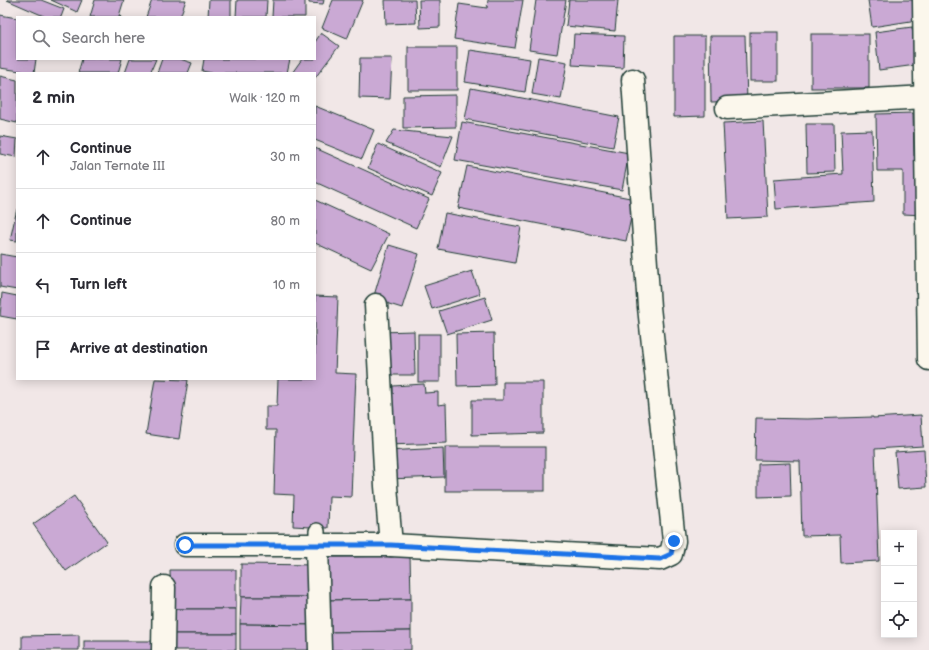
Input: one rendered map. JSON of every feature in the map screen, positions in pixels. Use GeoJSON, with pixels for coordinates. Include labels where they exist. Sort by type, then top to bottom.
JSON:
{"type":"FeatureCollection","features":[{"type":"Feature","properties":{"kind":"street"},"geometry":{"type":"LineString","coordinates":[[924,0],[928,167],[929,359]]}},
{"type":"Feature","properties":{"kind":"street"},"geometry":{"type":"LineString","coordinates":[[185,545],[317,538],[391,545],[660,559],[671,554],[674,541],[651,322],[633,80]]}},
{"type":"Feature","properties":{"kind":"street"},"geometry":{"type":"LineString","coordinates":[[728,108],[926,97]]}},
{"type":"Feature","properties":{"kind":"street"},"geometry":{"type":"LineString","coordinates":[[376,305],[386,486],[391,545]]}},
{"type":"Feature","properties":{"kind":"street"},"geometry":{"type":"LineString","coordinates":[[317,538],[320,650]]}},
{"type":"Feature","properties":{"kind":"street"},"geometry":{"type":"LineString","coordinates":[[163,650],[164,587]]}},
{"type":"Feature","properties":{"kind":"building"},"geometry":{"type":"Polygon","coordinates":[[[7,0],[41,0],[64,9],[61,16],[44,16],[7,0]]]}},
{"type":"Feature","properties":{"kind":"building"},"geometry":{"type":"Polygon","coordinates":[[[51,0],[82,0],[77,12],[51,0]]]}},
{"type":"Feature","properties":{"kind":"building"},"geometry":{"type":"Polygon","coordinates":[[[95,0],[124,0],[119,16],[90,16],[95,0]]]}},
{"type":"Feature","properties":{"kind":"building"},"geometry":{"type":"Polygon","coordinates":[[[152,0],[186,0],[180,16],[146,16],[152,0]]]}},
{"type":"Feature","properties":{"kind":"building"},"geometry":{"type":"Polygon","coordinates":[[[209,0],[231,0],[231,16],[208,16],[209,0]]]}},
{"type":"Feature","properties":{"kind":"building"},"geometry":{"type":"Polygon","coordinates":[[[237,0],[267,0],[266,16],[236,16],[237,0]]]}},
{"type":"Feature","properties":{"kind":"building"},"geometry":{"type":"Polygon","coordinates":[[[273,0],[305,0],[305,16],[272,16],[273,0]]]}},
{"type":"Feature","properties":{"kind":"building"},"geometry":{"type":"Polygon","coordinates":[[[309,0],[324,0],[323,4],[309,3],[309,0]]]}},
{"type":"Feature","properties":{"kind":"building"},"geometry":{"type":"Polygon","coordinates":[[[333,0],[363,0],[347,39],[322,28],[333,0]]]}},
{"type":"Feature","properties":{"kind":"building"},"geometry":{"type":"Polygon","coordinates":[[[385,0],[415,0],[416,23],[386,24],[385,0]]]}},
{"type":"Feature","properties":{"kind":"building"},"geometry":{"type":"Polygon","coordinates":[[[419,0],[440,0],[440,27],[420,28],[419,0]]]}},
{"type":"Feature","properties":{"kind":"building"},"geometry":{"type":"Polygon","coordinates":[[[488,0],[523,0],[515,48],[454,39],[459,4],[487,8],[488,0]]]}},
{"type":"Feature","properties":{"kind":"building"},"geometry":{"type":"Polygon","coordinates":[[[536,0],[566,0],[557,54],[529,50],[536,0]]]}},
{"type":"Feature","properties":{"kind":"building"},"geometry":{"type":"Polygon","coordinates":[[[569,0],[618,0],[615,31],[566,26],[569,0]]]}},
{"type":"Feature","properties":{"kind":"building"},"geometry":{"type":"Polygon","coordinates":[[[868,0],[914,0],[917,20],[872,27],[868,0]]]}},
{"type":"Feature","properties":{"kind":"building"},"geometry":{"type":"Polygon","coordinates":[[[0,15],[16,18],[16,60],[36,60],[34,72],[0,68],[0,15]]]}},
{"type":"Feature","properties":{"kind":"building"},"geometry":{"type":"Polygon","coordinates":[[[912,27],[916,65],[879,70],[875,32],[912,27]]]}},
{"type":"Feature","properties":{"kind":"building"},"geometry":{"type":"Polygon","coordinates":[[[750,32],[778,32],[778,81],[750,81],[750,32]]]}},
{"type":"Feature","properties":{"kind":"building"},"geometry":{"type":"Polygon","coordinates":[[[321,33],[339,46],[316,77],[316,72],[293,72],[301,60],[316,60],[316,40],[321,33]]]}},
{"type":"Feature","properties":{"kind":"building"},"geometry":{"type":"Polygon","coordinates":[[[574,34],[624,36],[623,68],[572,65],[574,34]]]}},
{"type":"Feature","properties":{"kind":"building"},"geometry":{"type":"Polygon","coordinates":[[[811,34],[869,34],[869,88],[811,88],[811,34]]]}},
{"type":"Feature","properties":{"kind":"building"},"geometry":{"type":"Polygon","coordinates":[[[674,36],[705,36],[705,116],[674,117],[674,36]]]}},
{"type":"Feature","properties":{"kind":"building"},"geometry":{"type":"Polygon","coordinates":[[[710,36],[745,36],[747,101],[711,102],[710,36]]]}},
{"type":"Feature","properties":{"kind":"building"},"geometry":{"type":"Polygon","coordinates":[[[408,47],[457,47],[457,90],[408,90],[408,47]]]}},
{"type":"Feature","properties":{"kind":"building"},"geometry":{"type":"Polygon","coordinates":[[[470,50],[530,59],[525,92],[465,82],[470,50]]]}},
{"type":"Feature","properties":{"kind":"building"},"geometry":{"type":"Polygon","coordinates":[[[538,57],[567,62],[561,99],[532,94],[538,57]]]}},
{"type":"Feature","properties":{"kind":"building"},"geometry":{"type":"Polygon","coordinates":[[[360,58],[392,58],[390,99],[359,98],[360,58]]]}},
{"type":"Feature","properties":{"kind":"building"},"geometry":{"type":"Polygon","coordinates":[[[82,60],[122,60],[118,72],[78,72],[82,60]]]}},
{"type":"Feature","properties":{"kind":"building"},"geometry":{"type":"Polygon","coordinates":[[[130,60],[156,60],[150,72],[125,72],[130,60]]]}},
{"type":"Feature","properties":{"kind":"building"},"geometry":{"type":"Polygon","coordinates":[[[162,60],[183,60],[192,63],[188,72],[157,72],[162,60]]]}},
{"type":"Feature","properties":{"kind":"building"},"geometry":{"type":"Polygon","coordinates":[[[204,60],[290,60],[287,72],[202,71],[204,60]]]}},
{"type":"Feature","properties":{"kind":"building"},"geometry":{"type":"Polygon","coordinates":[[[0,76],[16,80],[16,123],[0,119],[0,76]]]}},
{"type":"Feature","properties":{"kind":"building"},"geometry":{"type":"Polygon","coordinates":[[[471,88],[619,117],[613,147],[465,119],[471,88]]]}},
{"type":"Feature","properties":{"kind":"building"},"geometry":{"type":"Polygon","coordinates":[[[456,95],[456,127],[403,128],[403,96],[456,95]]]}},
{"type":"Feature","properties":{"kind":"building"},"geometry":{"type":"Polygon","coordinates":[[[316,106],[374,130],[362,159],[316,140],[316,106]]]}},
{"type":"Feature","properties":{"kind":"building"},"geometry":{"type":"Polygon","coordinates":[[[913,113],[914,156],[923,156],[923,215],[903,214],[903,171],[877,171],[876,114],[913,113]]]}},
{"type":"Feature","properties":{"kind":"building"},"geometry":{"type":"Polygon","coordinates":[[[763,121],[768,217],[728,219],[723,123],[763,121]]]}},
{"type":"Feature","properties":{"kind":"building"},"geometry":{"type":"Polygon","coordinates":[[[462,122],[629,153],[622,190],[455,160],[462,122]]]}},
{"type":"Feature","properties":{"kind":"building"},"geometry":{"type":"Polygon","coordinates":[[[806,124],[834,124],[835,172],[807,173],[806,124]]]}},
{"type":"Feature","properties":{"kind":"building"},"geometry":{"type":"Polygon","coordinates":[[[394,130],[453,136],[441,167],[386,143],[394,130]]]}},
{"type":"Feature","properties":{"kind":"building"},"geometry":{"type":"Polygon","coordinates":[[[872,130],[874,202],[776,209],[774,179],[843,174],[841,131],[872,130]]]}},
{"type":"Feature","properties":{"kind":"building"},"geometry":{"type":"Polygon","coordinates":[[[0,136],[16,139],[16,157],[0,154],[0,136]]]}},
{"type":"Feature","properties":{"kind":"building"},"geometry":{"type":"Polygon","coordinates":[[[378,144],[442,173],[432,196],[368,168],[378,144]]]}},
{"type":"Feature","properties":{"kind":"building"},"geometry":{"type":"Polygon","coordinates":[[[316,148],[429,199],[416,228],[316,182],[316,148]]]}},
{"type":"Feature","properties":{"kind":"building"},"geometry":{"type":"Polygon","coordinates":[[[467,166],[635,199],[626,241],[458,208],[467,166]]]}},
{"type":"Feature","properties":{"kind":"building"},"geometry":{"type":"Polygon","coordinates":[[[316,200],[389,234],[371,269],[316,243],[316,200]]]}},
{"type":"Feature","properties":{"kind":"building"},"geometry":{"type":"Polygon","coordinates":[[[16,213],[16,241],[10,240],[16,213]]]}},
{"type":"Feature","properties":{"kind":"building"},"geometry":{"type":"Polygon","coordinates":[[[445,213],[521,227],[515,263],[438,249],[445,213]]]}},
{"type":"Feature","properties":{"kind":"building"},"geometry":{"type":"Polygon","coordinates":[[[389,245],[419,254],[402,308],[373,299],[389,245]]]}},
{"type":"Feature","properties":{"kind":"building"},"geometry":{"type":"Polygon","coordinates":[[[0,254],[16,257],[16,290],[0,287],[0,254]]]}},
{"type":"Feature","properties":{"kind":"building"},"geometry":{"type":"Polygon","coordinates":[[[472,271],[480,294],[432,309],[424,286],[472,271]]]}},
{"type":"Feature","properties":{"kind":"building"},"geometry":{"type":"Polygon","coordinates":[[[2,293],[16,296],[16,319],[0,316],[2,293]]]}},
{"type":"Feature","properties":{"kind":"building"},"geometry":{"type":"Polygon","coordinates":[[[316,296],[338,297],[335,373],[356,374],[351,497],[329,496],[328,528],[293,526],[294,495],[274,494],[276,430],[266,430],[266,406],[277,406],[278,380],[316,380],[316,296]]]}},
{"type":"Feature","properties":{"kind":"building"},"geometry":{"type":"Polygon","coordinates":[[[485,297],[492,320],[447,334],[439,311],[485,297]]]}},
{"type":"Feature","properties":{"kind":"building"},"geometry":{"type":"Polygon","coordinates":[[[414,331],[415,375],[380,375],[380,332],[414,331]]]}},
{"type":"Feature","properties":{"kind":"building"},"geometry":{"type":"Polygon","coordinates":[[[494,333],[495,385],[457,386],[456,334],[494,333]]]}},
{"type":"Feature","properties":{"kind":"building"},"geometry":{"type":"Polygon","coordinates":[[[418,334],[440,334],[440,382],[418,382],[418,334]]]}},
{"type":"Feature","properties":{"kind":"building"},"geometry":{"type":"Polygon","coordinates":[[[155,380],[188,380],[179,439],[146,434],[155,380]]]}},
{"type":"Feature","properties":{"kind":"building"},"geometry":{"type":"Polygon","coordinates":[[[503,382],[543,382],[543,433],[472,435],[472,400],[503,400],[503,382]]]}},
{"type":"Feature","properties":{"kind":"building"},"geometry":{"type":"Polygon","coordinates":[[[424,384],[425,393],[438,392],[438,405],[446,404],[447,443],[387,445],[389,394],[393,394],[393,386],[424,384]]]}},
{"type":"Feature","properties":{"kind":"building"},"geometry":{"type":"Polygon","coordinates":[[[921,415],[923,446],[875,449],[879,561],[841,563],[840,535],[802,536],[800,461],[755,460],[756,418],[873,418],[921,415]]]}},
{"type":"Feature","properties":{"kind":"building"},"geometry":{"type":"Polygon","coordinates":[[[445,447],[545,447],[545,491],[445,491],[445,447]]]}},
{"type":"Feature","properties":{"kind":"building"},"geometry":{"type":"Polygon","coordinates":[[[443,448],[444,477],[387,479],[386,451],[443,448]]]}},
{"type":"Feature","properties":{"kind":"building"},"geometry":{"type":"Polygon","coordinates":[[[924,450],[926,487],[898,489],[895,452],[924,450]]]}},
{"type":"Feature","properties":{"kind":"building"},"geometry":{"type":"Polygon","coordinates":[[[790,463],[791,496],[758,497],[758,464],[790,463]]]}},
{"type":"Feature","properties":{"kind":"building"},"geometry":{"type":"Polygon","coordinates":[[[74,496],[107,542],[66,571],[33,524],[74,496]]]}},
{"type":"Feature","properties":{"kind":"building"},"geometry":{"type":"Polygon","coordinates":[[[410,556],[411,599],[328,600],[328,557],[410,556]]]}},
{"type":"Feature","properties":{"kind":"building"},"geometry":{"type":"Polygon","coordinates":[[[241,564],[316,565],[315,597],[241,597],[241,564]]]}},
{"type":"Feature","properties":{"kind":"building"},"geometry":{"type":"Polygon","coordinates":[[[170,570],[236,570],[236,609],[171,609],[170,570]]]}},
{"type":"Feature","properties":{"kind":"building"},"geometry":{"type":"Polygon","coordinates":[[[241,597],[315,597],[315,625],[240,624],[241,597]]]}},
{"type":"Feature","properties":{"kind":"building"},"geometry":{"type":"Polygon","coordinates":[[[411,599],[411,631],[328,632],[328,600],[411,599]]]}},
{"type":"Feature","properties":{"kind":"building"},"geometry":{"type":"Polygon","coordinates":[[[171,609],[236,609],[236,634],[170,634],[171,609]]]}},
{"type":"Feature","properties":{"kind":"building"},"geometry":{"type":"Polygon","coordinates":[[[240,624],[315,625],[315,650],[240,650],[240,624]]]}},
{"type":"Feature","properties":{"kind":"building"},"geometry":{"type":"Polygon","coordinates":[[[411,631],[411,650],[328,650],[328,632],[411,631]]]}},
{"type":"Feature","properties":{"kind":"building"},"geometry":{"type":"Polygon","coordinates":[[[170,634],[236,634],[236,650],[170,650],[170,634]]]}},
{"type":"Feature","properties":{"kind":"building"},"geometry":{"type":"Polygon","coordinates":[[[79,635],[79,650],[22,650],[22,636],[79,635]]]}},
{"type":"Feature","properties":{"kind":"building"},"geometry":{"type":"Polygon","coordinates":[[[84,641],[152,641],[152,650],[84,650],[84,641]]]}},
{"type":"Feature","properties":{"kind":"route"},"geometry":{"type":"LineString","coordinates":[[185,545],[391,545],[660,559],[671,554],[674,548],[674,541]]}}]}
